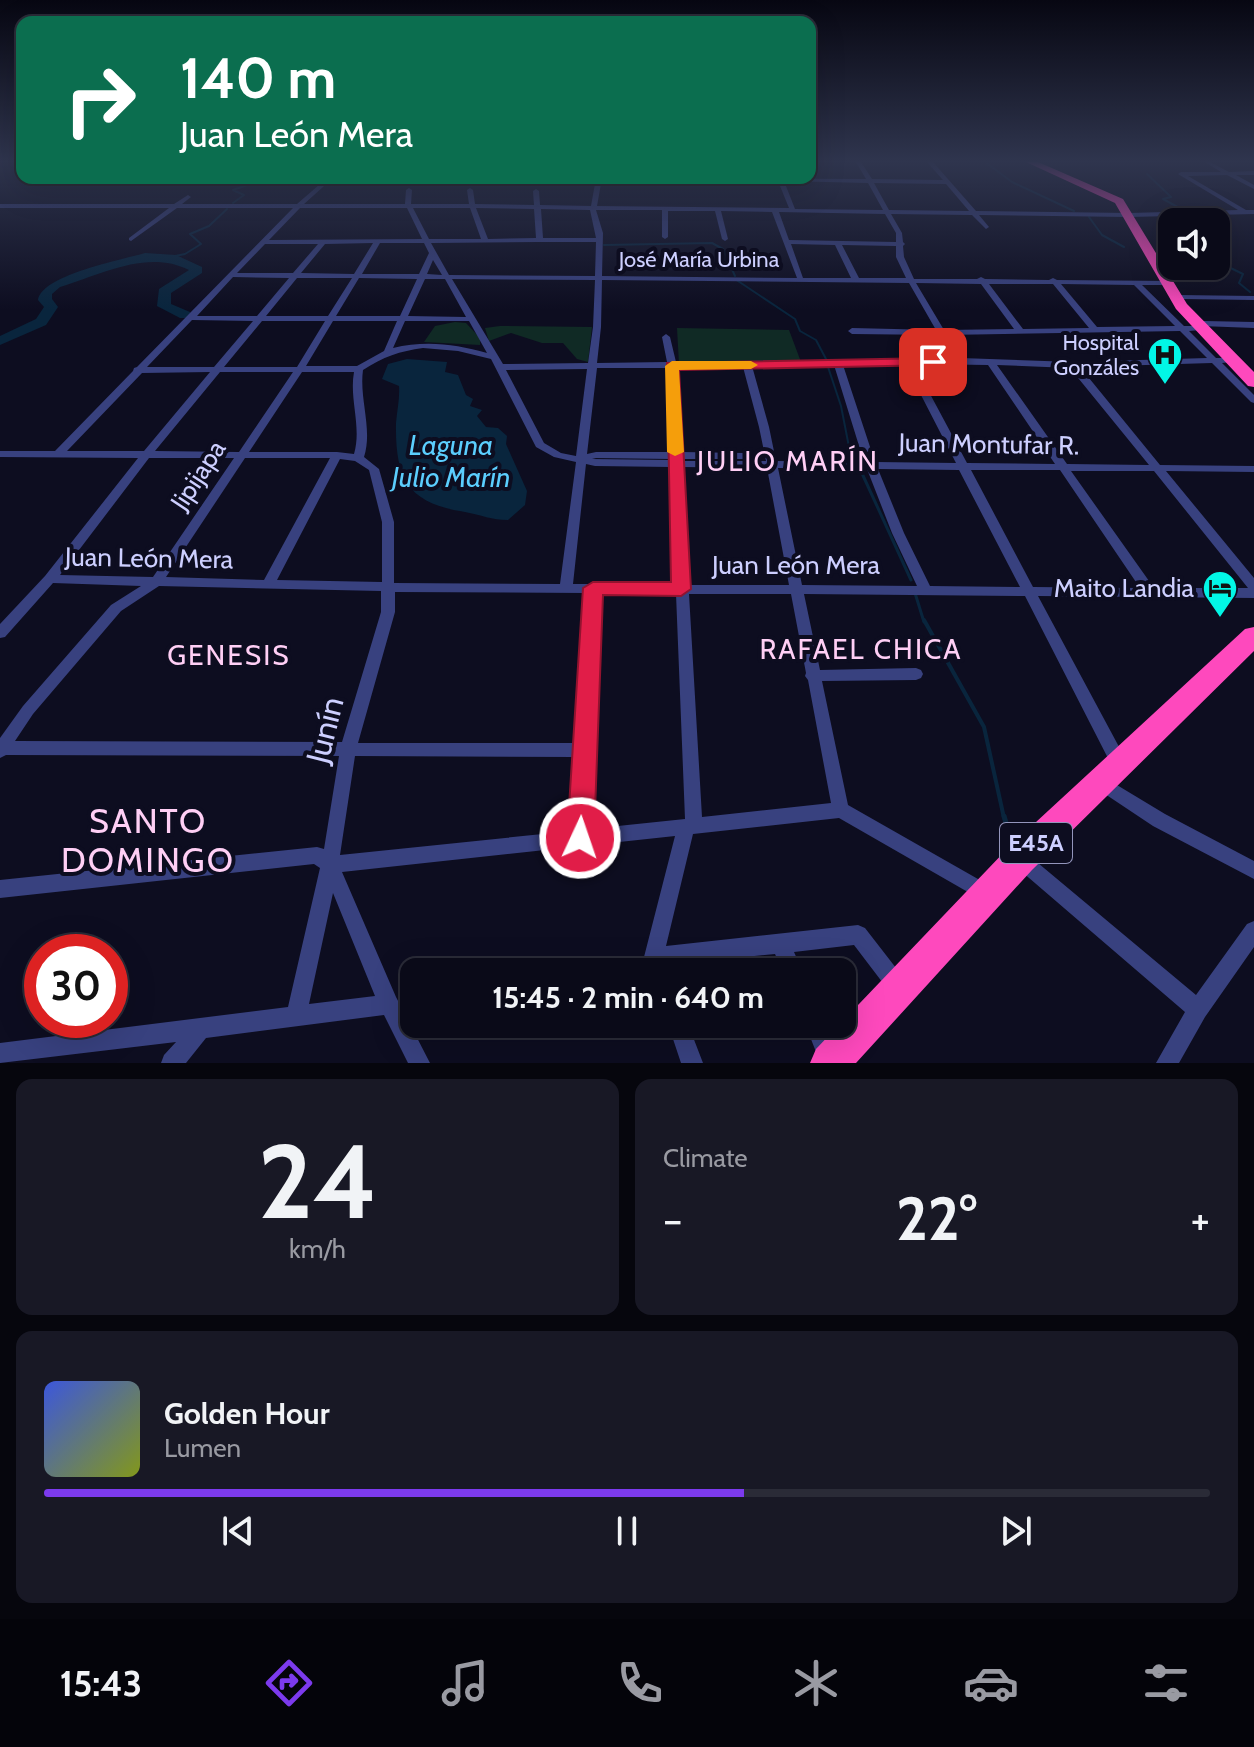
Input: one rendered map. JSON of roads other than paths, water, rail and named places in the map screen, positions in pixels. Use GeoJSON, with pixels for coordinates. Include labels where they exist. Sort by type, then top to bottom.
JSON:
{"type":"FeatureCollection","features":[{"type":"Feature","properties":{"kind":"highway"},"geometry":{"type":"LineString","coordinates":[[1129,212],[1201,326],[1254,373]]}},
{"type":"Feature","properties":{"kind":"highway"},"geometry":{"type":"LineString","coordinates":[[1132,214],[1167,283],[1229,360],[1254,382]]}},
{"type":"Feature","properties":{"kind":"highway","name":"E45A"},"geometry":{"type":"LineString","coordinates":[[831,1062],[1020,859],[1254,636]]}},
{"type":"Feature","properties":{"kind":"street"},"geometry":{"type":"LineString","coordinates":[[131,239],[169,212]]}},
{"type":"Feature","properties":{"kind":"street"},"geometry":{"type":"LineString","coordinates":[[58,454],[293,212]]}},
{"type":"Feature","properties":{"kind":"street","name":"Juan Montufar R."},"geometry":{"type":"LineString","coordinates":[[413,212],[540,445],[558,455],[595,463],[676,459],[958,461],[1254,469]]}},
{"type":"Feature","properties":{"kind":"street"},"geometry":{"type":"LineString","coordinates":[[474,212],[485,240]]}},
{"type":"Feature","properties":{"kind":"street"},"geometry":{"type":"LineString","coordinates":[[539,212],[540,241]]}},
{"type":"Feature","properties":{"kind":"street"},"geometry":{"type":"LineString","coordinates":[[566,588],[600,276],[599,240],[594,212]]}},
{"type":"Feature","properties":{"kind":"street"},"geometry":{"type":"LineString","coordinates":[[665,212],[665,237]]}},
{"type":"Feature","properties":{"kind":"street"},"geometry":{"type":"LineString","coordinates":[[718,212],[725,239]]}},
{"type":"Feature","properties":{"kind":"street"},"geometry":{"type":"LineString","coordinates":[[775,212],[800,277]]}},
{"type":"Feature","properties":{"kind":"street"},"geometry":{"type":"LineString","coordinates":[[852,212],[1254,212]]}},
{"type":"Feature","properties":{"kind":"street"},"geometry":{"type":"LineString","coordinates":[[890,212],[902,244],[900,257],[910,279],[958,361]]}},
{"type":"Feature","properties":{"kind":"street"},"geometry":{"type":"LineString","coordinates":[[973,213],[986,227]]}},
{"type":"Feature","properties":{"kind":"street","name":"Jipijapa"},"geometry":{"type":"LineString","coordinates":[[0,749],[28,710],[116,608],[157,581],[299,370],[328,318],[359,275],[379,240]]}},
{"type":"Feature","properties":{"kind":"street"},"geometry":{"type":"LineString","coordinates":[[263,242],[599,240]]}},
{"type":"Feature","properties":{"kind":"street"},"geometry":{"type":"LineString","coordinates":[[0,633],[50,579],[146,455],[323,242]]}},
{"type":"Feature","properties":{"kind":"street"},"geometry":{"type":"LineString","coordinates":[[786,242],[902,244]]}},
{"type":"Feature","properties":{"kind":"street"},"geometry":{"type":"LineString","coordinates":[[838,243],[855,278]]}},
{"type":"Feature","properties":{"kind":"street"},"geometry":{"type":"LineString","coordinates":[[388,350],[433,253]]}},
{"type":"Feature","properties":{"kind":"street","name":"José María Urbina"},"geometry":{"type":"LineString","coordinates":[[231,275],[800,277],[1167,283]]}},
{"type":"Feature","properties":{"kind":"street"},"geometry":{"type":"LineString","coordinates":[[981,279],[1021,332]]}},
{"type":"Feature","properties":{"kind":"street"},"geometry":{"type":"LineString","coordinates":[[1053,280],[1096,331]]}},
{"type":"Feature","properties":{"kind":"street"},"geometry":{"type":"LineString","coordinates":[[1135,282],[1210,360],[1254,400]]}},
{"type":"Feature","properties":{"kind":"street"},"geometry":{"type":"LineString","coordinates":[[1183,297],[1254,298]]}},
{"type":"Feature","properties":{"kind":"street"},"geometry":{"type":"LineString","coordinates":[[189,318],[473,319]]}},
{"type":"Feature","properties":{"kind":"street"},"geometry":{"type":"LineString","coordinates":[[852,331],[1096,331],[1254,325]]}},
{"type":"Feature","properties":{"kind":"street"},"geometry":{"type":"LineString","coordinates":[[658,958],[690,827],[672,366],[666,337]]}},
{"type":"Feature","properties":{"kind":"street"},"geometry":{"type":"LineString","coordinates":[[137,370],[359,369],[388,350],[443,346],[493,357]]}},
{"type":"Feature","properties":{"kind":"street"},"geometry":{"type":"LineString","coordinates":[[500,367],[958,361],[1073,365],[1229,360]]}},
{"type":"Feature","properties":{"kind":"street"},"geometry":{"type":"LineString","coordinates":[[838,363],[866,461],[892,527],[924,588]]}},
{"type":"Feature","properties":{"kind":"street"},"geometry":{"type":"LineString","coordinates":[[909,363],[1027,591],[1109,772],[1159,820],[1254,870]]}},
{"type":"Feature","properties":{"kind":"street"},"geometry":{"type":"LineString","coordinates":[[991,363],[1057,463],[1149,591]]}},
{"type":"Feature","properties":{"kind":"street"},"geometry":{"type":"LineString","coordinates":[[747,365],[770,460],[841,810]]}},
{"type":"Feature","properties":{"kind":"street"},"geometry":{"type":"LineString","coordinates":[[1073,365],[1254,587]]}},
{"type":"Feature","properties":{"kind":"street"},"geometry":{"type":"LineString","coordinates":[[0,454],[337,455],[363,461],[354,386],[359,369]]}},
{"type":"Feature","properties":{"kind":"street"},"geometry":{"type":"LineString","coordinates":[[268,585],[337,455]]}},
{"type":"Feature","properties":{"kind":"street","name":"Junín"},"geometry":{"type":"LineString","coordinates":[[296,1015],[330,865],[348,749],[388,612],[388,522],[374,469],[363,461]]}},
{"type":"Feature","properties":{"kind":"street","name":"Juan Montufar R."},"geometry":{"type":"LineString","coordinates":[[1153,464],[1254,461]]}},
{"type":"Feature","properties":{"kind":"street","name":"Juan León Mera"},"geometry":{"type":"LineString","coordinates":[[50,579],[387,587],[924,588],[1254,593]]}},
{"type":"Feature","properties":{"kind":"street"},"geometry":{"type":"LineString","coordinates":[[580,838],[593,588]]}},
{"type":"Feature","properties":{"kind":"street"},"geometry":{"type":"LineString","coordinates":[[812,676],[916,674]]}},
{"type":"Feature","properties":{"kind":"street"},"geometry":{"type":"LineString","coordinates":[[0,749],[585,750]]}},
{"type":"Feature","properties":{"kind":"street"},"geometry":{"type":"LineString","coordinates":[[330,865],[841,810],[989,894]]}},
{"type":"Feature","properties":{"kind":"street"},"geometry":{"type":"LineString","coordinates":[[0,889],[317,855],[330,865],[389,1004],[419,1063]]}},
{"type":"Feature","properties":{"kind":"street"},"geometry":{"type":"LineString","coordinates":[[1020,859],[1198,1010]]}},
{"type":"Feature","properties":{"kind":"street"},"geometry":{"type":"LineString","coordinates":[[1167,1063],[1198,1010],[1254,931]]}},
{"type":"Feature","properties":{"kind":"street"},"geometry":{"type":"LineString","coordinates":[[692,958],[780,943],[858,935],[900,990]]}},
{"type":"Feature","properties":{"kind":"street"},"geometry":{"type":"LineString","coordinates":[[780,943],[787,958]]}},
{"type":"Feature","properties":{"kind":"street"},"geometry":{"type":"LineString","coordinates":[[0,1054],[389,1004]]}},
{"type":"Feature","properties":{"kind":"street"},"geometry":{"type":"LineString","coordinates":[[172,1063],[202,1027]]}},
{"type":"Feature","properties":{"kind":"street"},"geometry":{"type":"LineString","coordinates":[[683,1038],[692,1063]]}},
{"type":"Feature","properties":{"kind":"street"},"geometry":{"type":"LineString","coordinates":[[821,1038],[831,1062]]}},
{"type":"Feature","properties":{"kind":"water","name":"Laguna Julio Marín"},"geometry":{"type":"Polygon","coordinates":[[[407,359],[447,362],[445,372],[458,375],[466,395],[473,399],[470,406],[482,410],[477,416],[486,427],[498,428],[507,436],[506,444],[527,491],[525,505],[508,520],[446,508],[418,495],[409,486],[398,460],[396,443],[399,386],[382,379],[388,364],[407,359]]]}},
{"type":"Feature","properties":{"kind":"waterway"},"geometry":{"type":"LineString","coordinates":[[160,259],[185,254],[201,244],[190,234],[209,226],[224,212]]}},
{"type":"Feature","properties":{"kind":"waterway"},"geometry":{"type":"LineString","coordinates":[[1089,217],[1102,235],[1124,247]]}},
{"type":"Feature","properties":{"kind":"waterway"},"geometry":{"type":"LineString","coordinates":[[604,245],[712,243],[723,249],[735,276]]}},
{"type":"Feature","properties":{"kind":"waterway"},"geometry":{"type":"LineString","coordinates":[[0,341],[41,322],[51,307],[45,300],[46,293],[56,284],[145,257],[176,259],[198,270],[164,292],[164,306],[185,315]]}},
{"type":"Feature","properties":{"kind":"waterway"},"geometry":{"type":"LineString","coordinates":[[1230,268],[1243,274],[1239,283],[1250,292]]}},
{"type":"Feature","properties":{"kind":"waterway"},"geometry":{"type":"LineString","coordinates":[[735,279],[795,319],[800,331],[816,340],[826,359]]}},
{"type":"Feature","properties":{"kind":"waterway"},"geometry":{"type":"LineString","coordinates":[[828,367],[841,406],[850,452]]}},
{"type":"Feature","properties":{"kind":"waterway"},"geometry":{"type":"LineString","coordinates":[[860,469],[911,580]]}},
{"type":"Feature","properties":{"kind":"waterway"},"geometry":{"type":"LineString","coordinates":[[915,593],[924,622]]}},
{"type":"Feature","properties":{"kind":"waterway"},"geometry":{"type":"LineString","coordinates":[[924,620],[984,727],[1004,818]]}},
{"type":"Feature","properties":{"kind":"waterway"},"geometry":{"type":"LineString","coordinates":[[1004,816],[1008,830]]}},
{"type":"Feature","properties":{"kind":"place","name":"Hospital Gonzáles"},"geometry":{"type":"Point","coordinates":[1165,386]}},
{"type":"Feature","properties":{"kind":"place","name":"Maito Landia"},"geometry":{"type":"Point","coordinates":[1220,619]}},
{"type":"Feature","properties":{"kind":"district","name":"JULIO MARÍN"},"geometry":{"type":"Point","coordinates":[788,461]}},
{"type":"Feature","properties":{"kind":"district","name":"RAFAEL CHICA"},"geometry":{"type":"Point","coordinates":[861,649]}},
{"type":"Feature","properties":{"kind":"district","name":"GENESIS"},"geometry":{"type":"Point","coordinates":[229,655]}},
{"type":"Feature","properties":{"kind":"district","name":"SANTO DOMINGO"},"geometry":{"type":"Point","coordinates":[148,840]}}]}
